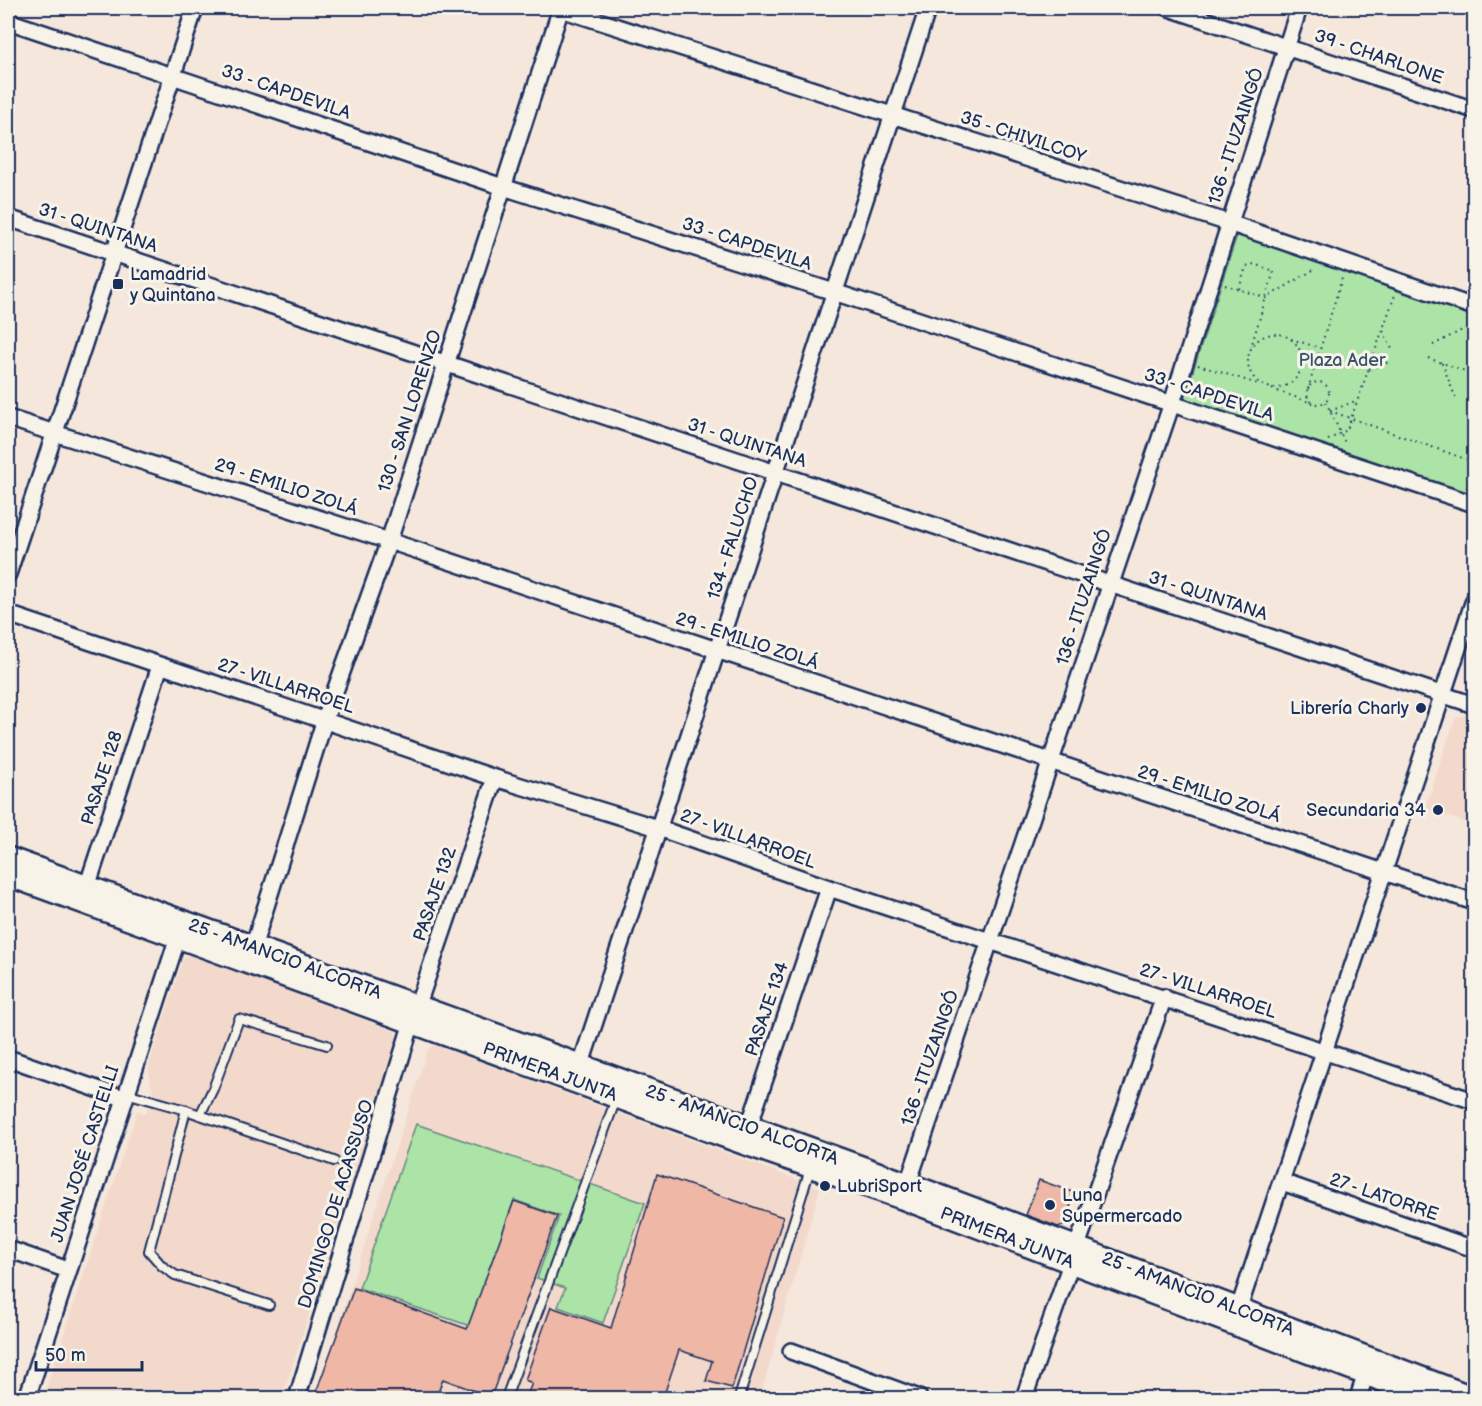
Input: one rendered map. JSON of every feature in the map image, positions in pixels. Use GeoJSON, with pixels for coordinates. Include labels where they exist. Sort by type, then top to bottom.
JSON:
{"type":"FeatureCollection","features":[{"type":"Feature","properties":{"kind":"main road"},"geometry":{"type":"LineString","coordinates":[[8,858],[84,895]]}},
{"type":"Feature","properties":{"kind":"main road","name":"PRIMERA JUNTA"},"geometry":{"type":"LineString","coordinates":[[8,875],[84,895],[578,1074],[617,1096],[746,1136],[811,1168],[905,1191]]}},
{"type":"Feature","properties":{"kind":"main road","name":"25 - AMANCIO ALCORTA"},"geometry":{"type":"LineString","coordinates":[[578,1074],[905,1191],[1235,1318]]}},
{"type":"Feature","properties":{"kind":"main road"},"geometry":{"type":"LineString","coordinates":[[1235,1318],[1369,1366],[1474,1398]]}},
{"type":"Feature","properties":{"kind":"main road"},"geometry":{"type":"LineString","coordinates":[[1369,1366],[1429,1398]]}},
{"type":"Feature","properties":{"kind":"street"},"geometry":{"type":"LineString","coordinates":[[8,574],[195,8]]}},
{"type":"Feature","properties":{"kind":"street","name":"35 - CHIVILCOY"},"geometry":{"type":"LineString","coordinates":[[560,8],[1229,223],[1474,307]]}},
{"type":"Feature","properties":{"kind":"street","name":"130 - SAN LORENZO"},"geometry":{"type":"LineString","coordinates":[[250,955],[325,719],[389,541],[560,8]]}},
{"type":"Feature","properties":{"kind":"street","name":"134 - FALUCHO"},"geometry":{"type":"LineString","coordinates":[[578,1074],[928,8]]}},
{"type":"Feature","properties":{"kind":"street","name":"39 - CHARLONE"},"geometry":{"type":"LineString","coordinates":[[1169,8],[1474,110]]}},
{"type":"Feature","properties":{"kind":"street","name":"136 - ITUZAINGÓ"},"geometry":{"type":"LineString","coordinates":[[905,1191],[1051,762],[1108,584],[1172,403],[1299,8]]}},
{"type":"Feature","properties":{"kind":"street","name":"33 - CAPDEVILA"},"geometry":{"type":"LineString","coordinates":[[8,21],[172,74],[503,187],[1470,499]]}},
{"type":"Feature","properties":{"kind":"street","name":"31 - QUINTANA"},"geometry":{"type":"LineString","coordinates":[[8,218],[1474,705]]}},
{"type":"Feature","properties":{"kind":"street","name":"29 - EMILIO ZOLÁ"},"geometry":{"type":"LineString","coordinates":[[8,418],[389,541],[1474,902]]}},
{"type":"Feature","properties":{"kind":"street"},"geometry":{"type":"LineString","coordinates":[[1235,1318],[1474,600]]}},
{"type":"Feature","properties":{"kind":"street","name":"27 - VILLARROEL"},"geometry":{"type":"LineString","coordinates":[[8,614],[495,778],[658,828],[829,888],[1474,1101]]}},
{"type":"Feature","properties":{"kind":"street","name":"PASAJE 128"},"geometry":{"type":"LineString","coordinates":[[84,895],[160,666]]}},
{"type":"Feature","properties":{"kind":"street","name":"PASAJE 132"},"geometry":{"type":"LineString","coordinates":[[415,1015],[495,778]]}},
{"type":"Feature","properties":{"kind":"street","name":"PASAJE 134"},"geometry":{"type":"LineString","coordinates":[[746,1136],[829,888]]}},
{"type":"Feature","properties":{"kind":"street","name":"JUAN JOSÉ CASTELLI"},"geometry":{"type":"LineString","coordinates":[[27,1398],[180,929]]}},
{"type":"Feature","properties":{"kind":"street"},"geometry":{"type":"LineString","coordinates":[[1024,1398],[1164,997]]}},
{"type":"Feature","properties":{"kind":"street","name":"DOMINGO DE ACASSUSO"},"geometry":{"type":"LineString","coordinates":[[297,1398],[415,1015]]}},
{"type":"Feature","properties":{"kind":"street"},"geometry":{"type":"LineString","coordinates":[[8,1058],[124,1095]]}},
{"type":"Feature","properties":{"kind":"street","name":"27 - LATORRE"},"geometry":{"type":"LineString","coordinates":[[1282,1182],[1474,1249]]}},
{"type":"Feature","properties":{"kind":"street"},"geometry":{"type":"LineString","coordinates":[[8,1249],[68,1270]]}},
{"type":"Feature","properties":{"kind":"street"},"geometry":{"type":"LineString","coordinates":[[791,1351],[920,1398]]}},
{"type":"Feature","properties":{"kind":"street"},"geometry":{"type":"LineString","coordinates":[[1358,1398],[1369,1366]]}},
{"type":"Feature","properties":{"kind":"lane"},"geometry":{"type":"LineString","coordinates":[[200,1115],[213,1089],[239,1019],[327,1045]]}},
{"type":"Feature","properties":{"kind":"lane"},"geometry":{"type":"LineString","coordinates":[[124,1095],[186,1110],[334,1161]]}},
{"type":"Feature","properties":{"kind":"lane"},"geometry":{"type":"LineString","coordinates":[[506,1398],[617,1096]]}},
{"type":"Feature","properties":{"kind":"lane"},"geometry":{"type":"LineString","coordinates":[[186,1110],[149,1251],[162,1266],[175,1275],[269,1305]]}},
{"type":"Feature","properties":{"kind":"lane"},"geometry":{"type":"LineString","coordinates":[[739,1398],[811,1168]]}},
{"type":"Feature","properties":{"kind":"path"},"geometry":{"type":"LineString","coordinates":[[1239,289],[1245,267],[1254,264],[1274,271],[1249,352],[1249,370],[1253,377],[1268,388],[1285,386],[1298,374],[1301,366],[1298,349],[1286,337]]}},
{"type":"Feature","properties":{"kind":"path"},"geometry":{"type":"LineString","coordinates":[[1211,280],[1266,298],[1320,266]]}},
{"type":"Feature","properties":{"kind":"path"},"geometry":{"type":"LineString","coordinates":[[1315,404],[1309,400],[1308,389],[1343,277]]}},
{"type":"Feature","properties":{"kind":"path"},"geometry":{"type":"LineString","coordinates":[[1324,443],[1347,430],[1397,291]]}},
{"type":"Feature","properties":{"kind":"path"},"geometry":{"type":"LineString","coordinates":[[1433,345],[1474,324]]}},
{"type":"Feature","properties":{"kind":"path"},"geometry":{"type":"LineString","coordinates":[[1383,331],[1393,351]]}},
{"type":"Feature","properties":{"kind":"path"},"geometry":{"type":"LineString","coordinates":[[1249,352],[1254,345],[1268,335],[1286,337],[1320,348]]}},
{"type":"Feature","properties":{"kind":"path"},"geometry":{"type":"LineString","coordinates":[[1428,358],[1474,374]]}},
{"type":"Feature","properties":{"kind":"path"},"geometry":{"type":"LineString","coordinates":[[1369,369],[1389,362]]}},
{"type":"Feature","properties":{"kind":"path"},"geometry":{"type":"LineString","coordinates":[[1442,363],[1456,399]]}},
{"type":"Feature","properties":{"kind":"path"},"geometry":{"type":"LineString","coordinates":[[1195,364],[1315,404],[1326,402]]}},
{"type":"Feature","properties":{"kind":"path"},"geometry":{"type":"LineString","coordinates":[[1308,389],[1316,382],[1326,385],[1329,391],[1326,402],[1348,451]]}},
{"type":"Feature","properties":{"kind":"path"},"geometry":{"type":"LineString","coordinates":[[1330,411],[1358,400]]}},
{"type":"Feature","properties":{"kind":"path"},"geometry":{"type":"LineString","coordinates":[[1330,411],[1474,462]]}},
{"type":"Feature","properties":{"kind":"path"},"geometry":{"type":"LineString","coordinates":[[1470,499],[1474,468]]}},
{"type":"Feature","properties":{"kind":"shaded area"},"geometry":{"type":"Polygon","coordinates":[[[1463,715],[1474,719],[1474,825],[1425,809],[1455,719],[1463,715]]]}},
{"type":"Feature","properties":{"kind":"shaded area"},"geometry":{"type":"Polygon","coordinates":[[[190,954],[394,1031],[398,1038],[282,1398],[43,1398],[137,1111],[146,1114],[153,1092],[148,1068],[183,959],[190,954]]]}},
{"type":"Feature","properties":{"kind":"shaded area"},"geometry":{"type":"Polygon","coordinates":[[[435,1045],[820,1188],[760,1398],[315,1398],[428,1049],[435,1045]]]}},
{"type":"Feature","properties":{"kind":"green space","name":"Plaza Ader"},"geometry":{"type":"Polygon","coordinates":[[[1238,232],[1474,307],[1474,498],[1182,405],[1238,232]]]}},
{"type":"Feature","properties":{"kind":"green space"},"geometry":{"type":"Polygon","coordinates":[[[416,1124],[645,1203],[603,1323],[558,1307],[565,1288],[537,1278],[559,1216],[514,1200],[470,1326],[359,1288],[416,1124]]]}},
{"type":"Feature","properties":{"kind":"building"},"geometry":{"type":"Polygon","coordinates":[[[657,1174],[783,1217],[732,1388],[706,1381],[712,1361],[679,1350],[663,1398],[526,1398],[532,1383],[525,1380],[551,1307],[611,1328],[657,1174]]]}},
{"type":"Feature","properties":{"kind":"building","name":"Luna Supermercado"},"geometry":{"type":"Polygon","coordinates":[[[1039,1180],[1075,1193],[1064,1225],[1058,1227],[1026,1215],[1039,1180]]]}},
{"type":"Feature","properties":{"kind":"building"},"geometry":{"type":"Polygon","coordinates":[[[514,1201],[557,1216],[491,1397],[443,1379],[436,1398],[314,1398],[354,1288],[467,1329],[514,1201]]]}},
{"type":"Feature","properties":{"kind":"place","name":"Lamadrid y Quintana"},"geometry":{"type":"Point","coordinates":[118,284]}},
{"type":"Feature","properties":{"kind":"place","name":"Librería Charly"},"geometry":{"type":"Point","coordinates":[1421,708]}},
{"type":"Feature","properties":{"kind":"place","name":"Secundaria 34"},"geometry":{"type":"Point","coordinates":[1438,810]}},
{"type":"Feature","properties":{"kind":"place","name":"LubriSport"},"geometry":{"type":"Point","coordinates":[825,1186]}},
{"type":"Feature","properties":{"kind":"place","name":"Luna Supermercado"},"geometry":{"type":"Point","coordinates":[1050,1205]}}]}
